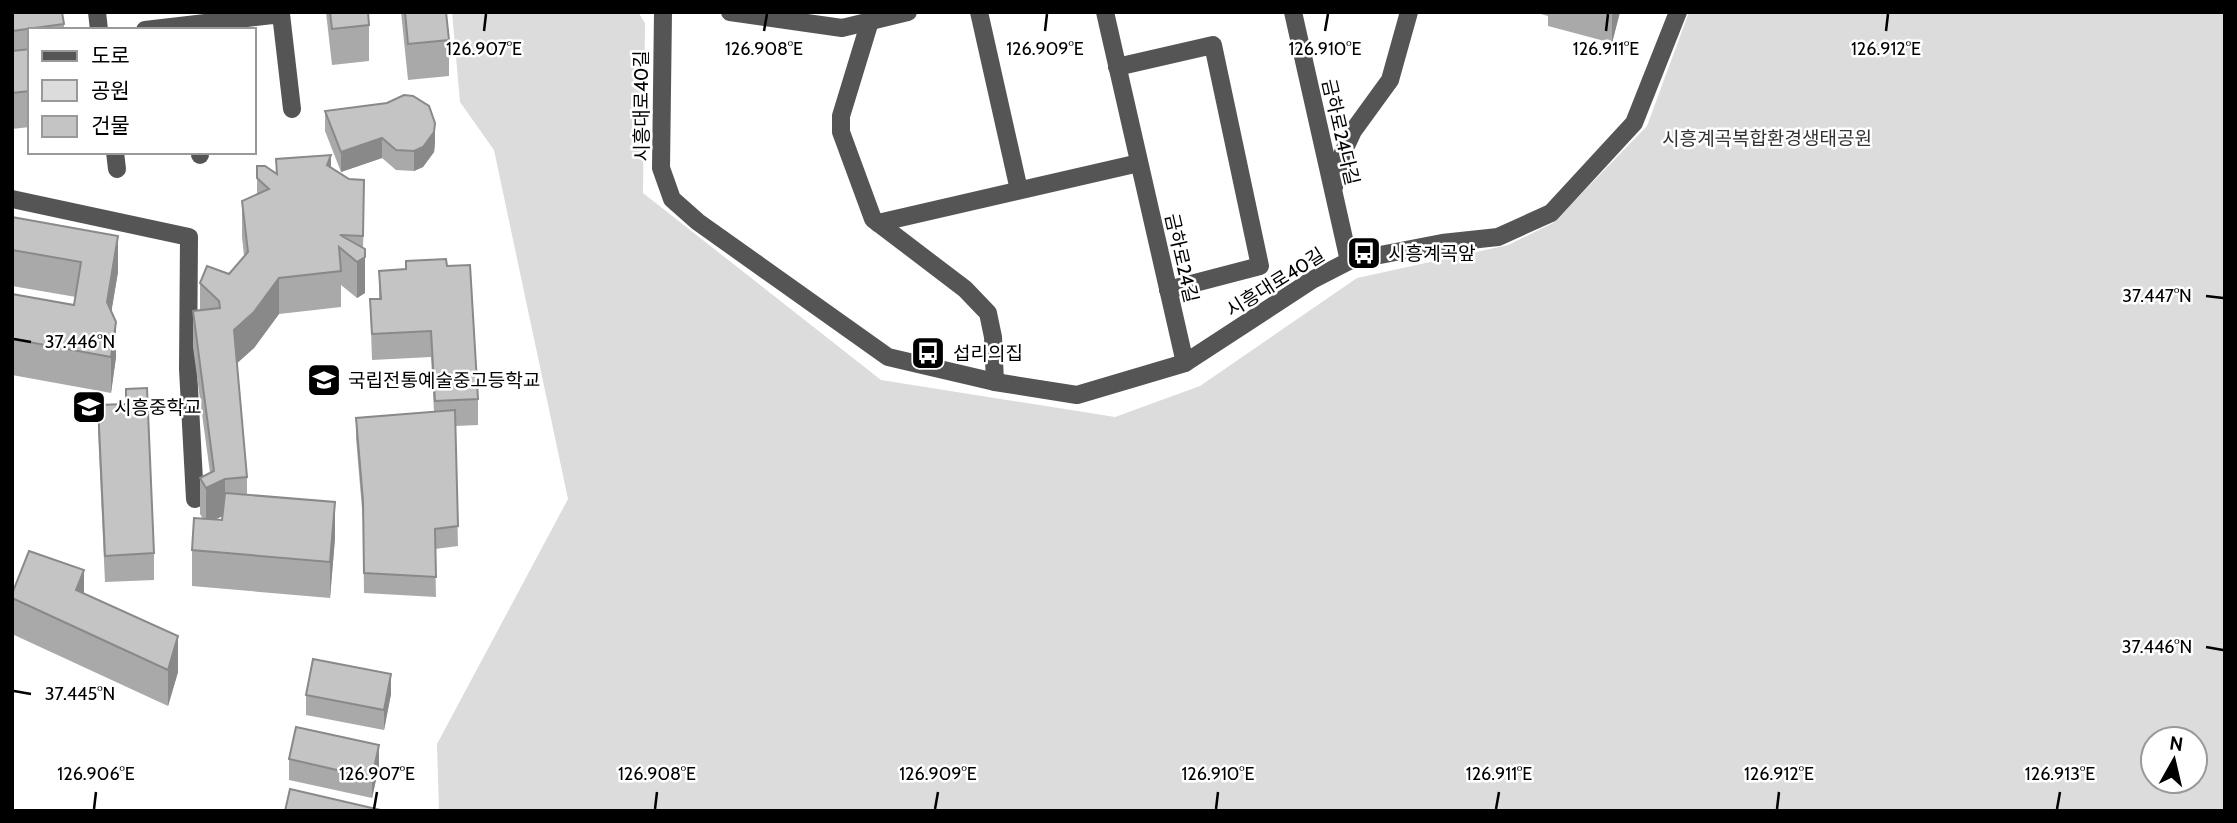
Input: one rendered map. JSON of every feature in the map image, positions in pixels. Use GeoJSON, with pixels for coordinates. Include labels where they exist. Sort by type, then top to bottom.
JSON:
{"type":"FeatureCollection","features":[{"type":"Feature","properties":{"kind":"street","name":"시흥대로40길"},"geometry":{"type":"LineString","coordinates":[[663,12],[661,168],[672,199],[698,222],[888,357],[995,382],[1077,395],[1185,363],[1312,280],[1349,261],[1442,243],[1497,237],[1551,213],[1634,123],[1678,12]]}},
{"type":"Feature","properties":{"kind":"street"},"geometry":{"type":"LineString","coordinates":[[730,12],[842,27],[908,12]]}},
{"type":"Feature","properties":{"kind":"street"},"geometry":{"type":"LineString","coordinates":[[979,12],[1019,190]]}},
{"type":"Feature","properties":{"kind":"street","name":"금하로24길"},"geometry":{"type":"LineString","coordinates":[[1105,12],[1185,363]]}},
{"type":"Feature","properties":{"kind":"street","name":"금하로24다길"},"geometry":{"type":"LineString","coordinates":[[1293,12],[1349,261]]}},
{"type":"Feature","properties":{"kind":"street"},"geometry":{"type":"LineString","coordinates":[[1333,192],[1340,159],[1353,131],[1390,80],[1409,12]]}},
{"type":"Feature","properties":{"kind":"street"},"geometry":{"type":"LineString","coordinates":[[154,28],[183,22],[281,14],[292,109]]}},
{"type":"Feature","properties":{"kind":"street"},"geometry":{"type":"LineString","coordinates":[[870,21],[841,116],[841,132],[873,219],[965,289],[988,313],[993,337],[995,382]]}},
{"type":"Feature","properties":{"kind":"street"},"geometry":{"type":"LineString","coordinates":[[1117,67],[1213,45],[1260,266],[1168,290]]}},
{"type":"Feature","properties":{"kind":"street"},"geometry":{"type":"LineString","coordinates":[[877,223],[1139,163]]}},
{"type":"Feature","properties":{"kind":"street"},"geometry":{"type":"LineString","coordinates":[[12,200],[189,237],[188,369],[195,499]]}},
{"type":"Feature","properties":{"kind":"green space","name":"시흥계곡복합환경생태공원"},"geometry":{"type":"Polygon","coordinates":[[[452,12],[638,12],[645,23],[643,193],[881,380],[1115,417],[1200,386],[1357,278],[1508,245],[1553,223],[1647,126],[1689,12],[2225,12],[2225,811],[439,811],[437,744],[568,499],[494,150],[460,102],[452,12]]]}},
{"type":"Feature","properties":{"kind":"building"},"geometry":{"type":"Polygon","coordinates":[[[12,12],[62,12],[64,24],[12,31],[12,12]]]}},
{"type":"Feature","properties":{"kind":"building"},"geometry":{"type":"Polygon","coordinates":[[[330,12],[368,12],[369,25],[332,29],[330,12]]]}},
{"type":"Feature","properties":{"kind":"building"},"geometry":{"type":"Polygon","coordinates":[[[405,12],[446,12],[449,40],[408,44],[405,12]]]}},
{"type":"Feature","properties":{"kind":"building"},"geometry":{"type":"Polygon","coordinates":[[[28,49],[28,91],[12,93],[12,51],[28,49]]]}},
{"type":"Feature","properties":{"kind":"building"},"geometry":{"type":"Polygon","coordinates":[[[404,95],[413,96],[429,106],[435,123],[434,132],[423,147],[414,151],[396,150],[382,138],[341,152],[325,111],[387,103],[404,95]]]}},
{"type":"Feature","properties":{"kind":"building"},"geometry":{"type":"Polygon","coordinates":[[[331,155],[327,165],[349,179],[364,180],[363,236],[340,235],[365,249],[365,257],[357,262],[339,247],[341,271],[279,278],[254,312],[234,330],[247,477],[225,479],[206,488],[200,478],[214,471],[193,311],[220,308],[219,301],[200,283],[207,266],[229,274],[248,252],[242,201],[269,189],[257,178],[257,166],[265,166],[277,174],[276,159],[331,155]]]}},
{"type":"Feature","properties":{"kind":"building"},"geometry":{"type":"Polygon","coordinates":[[[12,217],[118,236],[107,302],[116,322],[111,357],[12,339],[12,294],[74,305],[81,262],[12,250],[12,217]]]}},
{"type":"Feature","properties":{"kind":"building"},"geometry":{"type":"Polygon","coordinates":[[[446,259],[447,266],[470,265],[478,399],[435,401],[431,331],[372,334],[370,299],[381,299],[379,271],[406,269],[406,261],[446,259]]]}},
{"type":"Feature","properties":{"kind":"building"},"geometry":{"type":"Polygon","coordinates":[[[147,388],[154,553],[105,556],[98,405],[126,404],[126,389],[147,388]]]}},
{"type":"Feature","properties":{"kind":"building"},"geometry":{"type":"Polygon","coordinates":[[[455,410],[458,526],[435,529],[436,577],[364,573],[363,501],[356,418],[455,410]]]}},
{"type":"Feature","properties":{"kind":"building"},"geometry":{"type":"Polygon","coordinates":[[[225,493],[335,502],[330,562],[192,550],[194,518],[222,520],[225,493]]]}},
{"type":"Feature","properties":{"kind":"building"},"geometry":{"type":"Polygon","coordinates":[[[29,551],[84,570],[76,590],[178,636],[168,670],[12,598],[29,551]]]}},
{"type":"Feature","properties":{"kind":"building"},"geometry":{"type":"Polygon","coordinates":[[[313,659],[391,674],[384,710],[306,695],[313,659]]]}},
{"type":"Feature","properties":{"kind":"building"},"geometry":{"type":"Polygon","coordinates":[[[296,727],[379,745],[372,778],[289,759],[296,727]]]}},
{"type":"Feature","properties":{"kind":"building"},"geometry":{"type":"Polygon","coordinates":[[[290,789],[385,811],[285,811],[290,789]]]}},
{"type":"Feature","properties":{"kind":"place","name":"시흥계곡앞"},"geometry":{"type":"Point","coordinates":[1364,253]}},
{"type":"Feature","properties":{"kind":"place","name":"섭리의집"},"geometry":{"type":"Point","coordinates":[928,353]}},
{"type":"Feature","properties":{"kind":"place","name":"국립전통예술중고등학교"},"geometry":{"type":"Point","coordinates":[324,380]}},
{"type":"Feature","properties":{"kind":"place","name":"시흥중학교"},"geometry":{"type":"Point","coordinates":[89,407]}}]}
